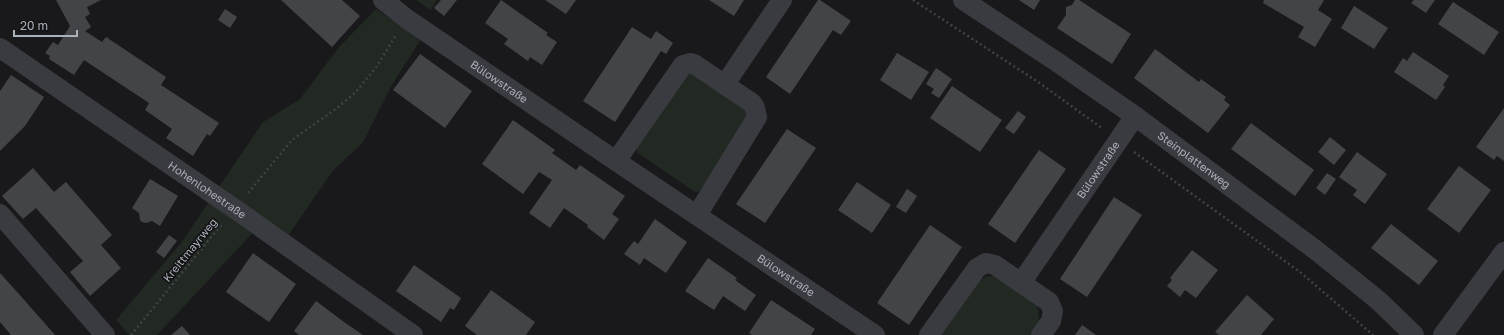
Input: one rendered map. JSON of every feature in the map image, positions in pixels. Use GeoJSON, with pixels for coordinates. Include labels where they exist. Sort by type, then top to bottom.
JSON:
{"type":"FeatureCollection","features":[{"type":"Feature","properties":{"kind":"street","name":"Bülowstraße"},"geometry":{"type":"LineString","coordinates":[[383,0],[407,19],[616,162],[876,335]]}},
{"type":"Feature","properties":{"kind":"street"},"geometry":{"type":"LineString","coordinates":[[725,84],[782,0]]}},
{"type":"Feature","properties":{"kind":"street","name":"Steinplattenweg"},"geometry":{"type":"LineString","coordinates":[[963,0],[1135,116],[1317,251],[1379,301],[1414,335]]}},
{"type":"Feature","properties":{"kind":"street","name":"Hohenlohestraße"},"geometry":{"type":"LineString","coordinates":[[0,48],[234,209],[413,335]]}},
{"type":"Feature","properties":{"kind":"street"},"geometry":{"type":"LineString","coordinates":[[616,162],[682,65],[690,63],[694,64],[725,84],[752,103],[756,108],[757,116],[697,215]]}},
{"type":"Feature","properties":{"kind":"street","name":"Bülowstraße"},"geometry":{"type":"LineString","coordinates":[[1021,283],[1135,116]]}},
{"type":"Feature","properties":{"kind":"street"},"geometry":{"type":"LineString","coordinates":[[0,214],[105,335]]}},
{"type":"Feature","properties":{"kind":"street"},"geometry":{"type":"LineString","coordinates":[[1443,335],[1504,252]]}},
{"type":"Feature","properties":{"kind":"street"},"geometry":{"type":"LineString","coordinates":[[929,335],[977,268],[986,263],[994,265],[1049,302],[1053,311],[1051,320],[1041,335]]}},
{"type":"Feature","properties":{"kind":"path"},"geometry":{"type":"LineString","coordinates":[[913,0],[1041,84],[1300,272],[1373,335]]}},
{"type":"Feature","properties":{"kind":"path","name":"Kreittmayrweg"},"geometry":{"type":"LineString","coordinates":[[131,335],[292,140],[337,108],[355,93],[377,66],[407,19]]}},
{"type":"Feature","properties":{"kind":"shaded area"},"geometry":{"type":"Polygon","coordinates":[[[416,0],[437,0],[430,10],[416,0]]]}},
{"type":"Feature","properties":{"kind":"shaded area"},"geometry":{"type":"Polygon","coordinates":[[[376,9],[421,39],[392,85],[363,142],[332,172],[283,243],[259,226],[157,335],[129,335],[116,320],[181,243],[263,122],[300,99],[339,47],[376,9]]]}},
{"type":"Feature","properties":{"kind":"shaded area"},"geometry":{"type":"Polygon","coordinates":[[[693,71],[748,106],[751,116],[703,191],[695,192],[638,153],[636,146],[687,72],[693,71]]]}},
{"type":"Feature","properties":{"kind":"shaded area"},"geometry":{"type":"Polygon","coordinates":[[[989,276],[998,276],[1035,301],[1038,309],[1039,320],[1033,335],[938,335],[981,279],[989,276]]]}},
{"type":"Feature","properties":{"kind":"building"},"geometry":{"type":"Polygon","coordinates":[[[56,0],[101,0],[87,7],[90,14],[85,17],[91,27],[85,31],[102,42],[106,37],[166,77],[161,85],[219,123],[210,136],[207,134],[193,156],[166,138],[172,129],[145,110],[149,103],[84,60],[74,75],[49,59],[50,56],[45,53],[53,42],[58,45],[70,26],[56,0]]]}},
{"type":"Feature","properties":{"kind":"building"},"geometry":{"type":"Polygon","coordinates":[[[281,0],[342,0],[360,16],[332,47],[281,0]]]}},
{"type":"Feature","properties":{"kind":"building"},"geometry":{"type":"Polygon","coordinates":[[[441,0],[457,0],[444,16],[434,8],[441,0]]]}},
{"type":"Feature","properties":{"kind":"building"},"geometry":{"type":"Polygon","coordinates":[[[501,0],[548,33],[546,35],[557,42],[542,65],[530,57],[528,61],[504,44],[508,39],[485,23],[501,0]]]}},
{"type":"Feature","properties":{"kind":"building"},"geometry":{"type":"Polygon","coordinates":[[[545,0],[576,0],[566,14],[545,0]]]}},
{"type":"Feature","properties":{"kind":"building"},"geometry":{"type":"Polygon","coordinates":[[[709,0],[744,0],[734,16],[709,0]]]}},
{"type":"Feature","properties":{"kind":"building"},"geometry":{"type":"Polygon","coordinates":[[[818,0],[851,21],[841,35],[833,30],[790,94],[766,77],[818,0]]]}},
{"type":"Feature","properties":{"kind":"building"},"geometry":{"type":"Polygon","coordinates":[[[1019,0],[1040,0],[1034,10],[1019,0]]]}},
{"type":"Feature","properties":{"kind":"building"},"geometry":{"type":"Polygon","coordinates":[[[1075,0],[1079,0],[1131,34],[1112,64],[1057,28],[1066,15],[1066,7],[1072,5],[1075,0]]]}},
{"type":"Feature","properties":{"kind":"building"},"geometry":{"type":"Polygon","coordinates":[[[1264,0],[1324,0],[1318,10],[1332,19],[1315,47],[1298,37],[1304,27],[1263,3],[1264,0]]]}},
{"type":"Feature","properties":{"kind":"building"},"geometry":{"type":"Polygon","coordinates":[[[1414,0],[1435,0],[1426,13],[1411,3],[1414,0]]]}},
{"type":"Feature","properties":{"kind":"building"},"geometry":{"type":"Polygon","coordinates":[[[1453,2],[1499,32],[1484,55],[1438,24],[1453,2]]]}},
{"type":"Feature","properties":{"kind":"building"},"geometry":{"type":"Polygon","coordinates":[[[1354,6],[1388,28],[1374,49],[1341,28],[1354,6]]]}},
{"type":"Feature","properties":{"kind":"building"},"geometry":{"type":"Polygon","coordinates":[[[225,9],[237,17],[230,28],[218,20],[225,9]]]}},
{"type":"Feature","properties":{"kind":"building"},"geometry":{"type":"Polygon","coordinates":[[[632,27],[651,39],[656,31],[673,43],[666,54],[661,51],[615,122],[583,101],[632,27]]]}},
{"type":"Feature","properties":{"kind":"building"},"geometry":{"type":"Polygon","coordinates":[[[1155,49],[1199,82],[1201,79],[1226,97],[1224,100],[1230,105],[1208,133],[1134,78],[1155,49]]]}},
{"type":"Feature","properties":{"kind":"building"},"geometry":{"type":"Polygon","coordinates":[[[1413,52],[1449,76],[1443,85],[1445,87],[1436,100],[1394,72],[1403,58],[1407,61],[1413,52]]]}},
{"type":"Feature","properties":{"kind":"building"},"geometry":{"type":"Polygon","coordinates":[[[897,53],[929,72],[911,100],[880,80],[897,53]]]}},
{"type":"Feature","properties":{"kind":"building"},"geometry":{"type":"Polygon","coordinates":[[[420,54],[472,91],[445,128],[393,90],[420,54]]]}},
{"type":"Feature","properties":{"kind":"building"},"geometry":{"type":"Polygon","coordinates":[[[936,68],[952,79],[939,98],[931,93],[934,89],[926,84],[936,68]]]}},
{"type":"Feature","properties":{"kind":"building"},"geometry":{"type":"Polygon","coordinates":[[[11,75],[44,97],[25,126],[0,151],[0,91],[11,75]]]}},
{"type":"Feature","properties":{"kind":"building"},"geometry":{"type":"Polygon","coordinates":[[[952,86],[1002,120],[980,152],[930,118],[952,86]]]}},
{"type":"Feature","properties":{"kind":"building"},"geometry":{"type":"Polygon","coordinates":[[[1504,108],[1504,161],[1497,156],[1494,160],[1476,147],[1504,108]]]}},
{"type":"Feature","properties":{"kind":"building"},"geometry":{"type":"Polygon","coordinates":[[[1018,111],[1026,117],[1014,134],[1005,128],[1018,111]]]}},
{"type":"Feature","properties":{"kind":"building"},"geometry":{"type":"Polygon","coordinates":[[[513,120],[555,150],[552,153],[576,170],[580,165],[625,196],[612,214],[619,219],[604,240],[587,227],[588,225],[564,208],[550,228],[529,213],[552,180],[539,172],[523,194],[482,164],[513,120]]]}},
{"type":"Feature","properties":{"kind":"building"},"geometry":{"type":"Polygon","coordinates":[[[1251,123],[1314,170],[1295,196],[1231,149],[1251,123]]]}},
{"type":"Feature","properties":{"kind":"building"},"geometry":{"type":"Polygon","coordinates":[[[787,129],[816,148],[765,223],[736,204],[787,129]]]}},
{"type":"Feature","properties":{"kind":"building"},"geometry":{"type":"Polygon","coordinates":[[[1330,137],[1346,150],[1334,165],[1318,152],[1330,137]]]}},
{"type":"Feature","properties":{"kind":"building"},"geometry":{"type":"Polygon","coordinates":[[[1039,150],[1066,169],[1015,243],[988,224],[1039,150]]]}},
{"type":"Feature","properties":{"kind":"building"},"geometry":{"type":"Polygon","coordinates":[[[1357,152],[1387,174],[1365,204],[1353,195],[1357,190],[1339,177],[1357,152]]]}},
{"type":"Feature","properties":{"kind":"building"},"geometry":{"type":"Polygon","coordinates":[[[1459,166],[1491,190],[1459,233],[1427,209],[1459,166]]]}},
{"type":"Feature","properties":{"kind":"building"},"geometry":{"type":"Polygon","coordinates":[[[33,168],[54,192],[66,182],[112,235],[101,245],[121,268],[90,296],[70,272],[83,261],[36,208],[23,219],[2,196],[33,168]]]}},
{"type":"Feature","properties":{"kind":"building"},"geometry":{"type":"Polygon","coordinates":[[[1327,173],[1336,179],[1325,195],[1316,188],[1327,173]]]}},
{"type":"Feature","properties":{"kind":"building"},"geometry":{"type":"Polygon","coordinates":[[[150,179],[178,196],[160,226],[152,221],[146,223],[142,222],[140,220],[139,213],[132,208],[150,179]]]}},
{"type":"Feature","properties":{"kind":"building"},"geometry":{"type":"Polygon","coordinates":[[[857,182],[891,205],[872,233],[838,210],[857,182]]]}},
{"type":"Feature","properties":{"kind":"building"},"geometry":{"type":"Polygon","coordinates":[[[907,189],[917,196],[906,213],[896,207],[907,189]]]}},
{"type":"Feature","properties":{"kind":"building"},"geometry":{"type":"Polygon","coordinates":[[[1114,197],[1142,215],[1087,297],[1060,279],[1114,197]]]}},
{"type":"Feature","properties":{"kind":"building"},"geometry":{"type":"Polygon","coordinates":[[[655,219],[687,242],[666,273],[644,258],[640,265],[624,254],[634,241],[638,244],[655,219]]]}},
{"type":"Feature","properties":{"kind":"building"},"geometry":{"type":"Polygon","coordinates":[[[1391,224],[1438,261],[1419,285],[1371,248],[1391,224]]]}},
{"type":"Feature","properties":{"kind":"building"},"geometry":{"type":"Polygon","coordinates":[[[930,225],[962,247],[909,325],[877,303],[930,225]]]}},
{"type":"Feature","properties":{"kind":"building"},"geometry":{"type":"Polygon","coordinates":[[[169,235],[177,241],[164,258],[156,252],[169,235]]]}},
{"type":"Feature","properties":{"kind":"building"},"geometry":{"type":"Polygon","coordinates":[[[1192,250],[1218,270],[1196,298],[1185,290],[1180,297],[1167,286],[1172,280],[1170,278],[1192,250]]]}},
{"type":"Feature","properties":{"kind":"building"},"geometry":{"type":"Polygon","coordinates":[[[253,253],[296,284],[269,322],[226,292],[253,253]]]}},
{"type":"Feature","properties":{"kind":"building"},"geometry":{"type":"Polygon","coordinates":[[[708,258],[737,278],[735,280],[756,295],[745,311],[723,296],[714,310],[685,291],[708,258]]]}},
{"type":"Feature","properties":{"kind":"building"},"geometry":{"type":"Polygon","coordinates":[[[414,265],[461,298],[454,310],[450,308],[441,322],[396,291],[414,265]]]}},
{"type":"Feature","properties":{"kind":"building"},"geometry":{"type":"Polygon","coordinates":[[[0,273],[55,335],[11,335],[0,322],[0,273]]]}},
{"type":"Feature","properties":{"kind":"building"},"geometry":{"type":"Polygon","coordinates":[[[491,290],[535,322],[526,335],[477,335],[465,326],[491,290]]]}},
{"type":"Feature","properties":{"kind":"building"},"geometry":{"type":"Polygon","coordinates":[[[1247,295],[1274,319],[1261,335],[1219,335],[1215,332],[1247,295]]]}},
{"type":"Feature","properties":{"kind":"building"},"geometry":{"type":"Polygon","coordinates":[[[771,300],[815,329],[811,335],[752,335],[749,333],[771,300]]]}},
{"type":"Feature","properties":{"kind":"building"},"geometry":{"type":"Polygon","coordinates":[[[316,301],[363,335],[299,335],[294,331],[316,301]]]}},
{"type":"Feature","properties":{"kind":"building"},"geometry":{"type":"Polygon","coordinates":[[[1082,325],[1092,332],[1096,335],[1075,335],[1082,325]]]}},
{"type":"Feature","properties":{"kind":"building"},"geometry":{"type":"Polygon","coordinates":[[[182,326],[190,335],[171,335],[182,326]]]}}]}
